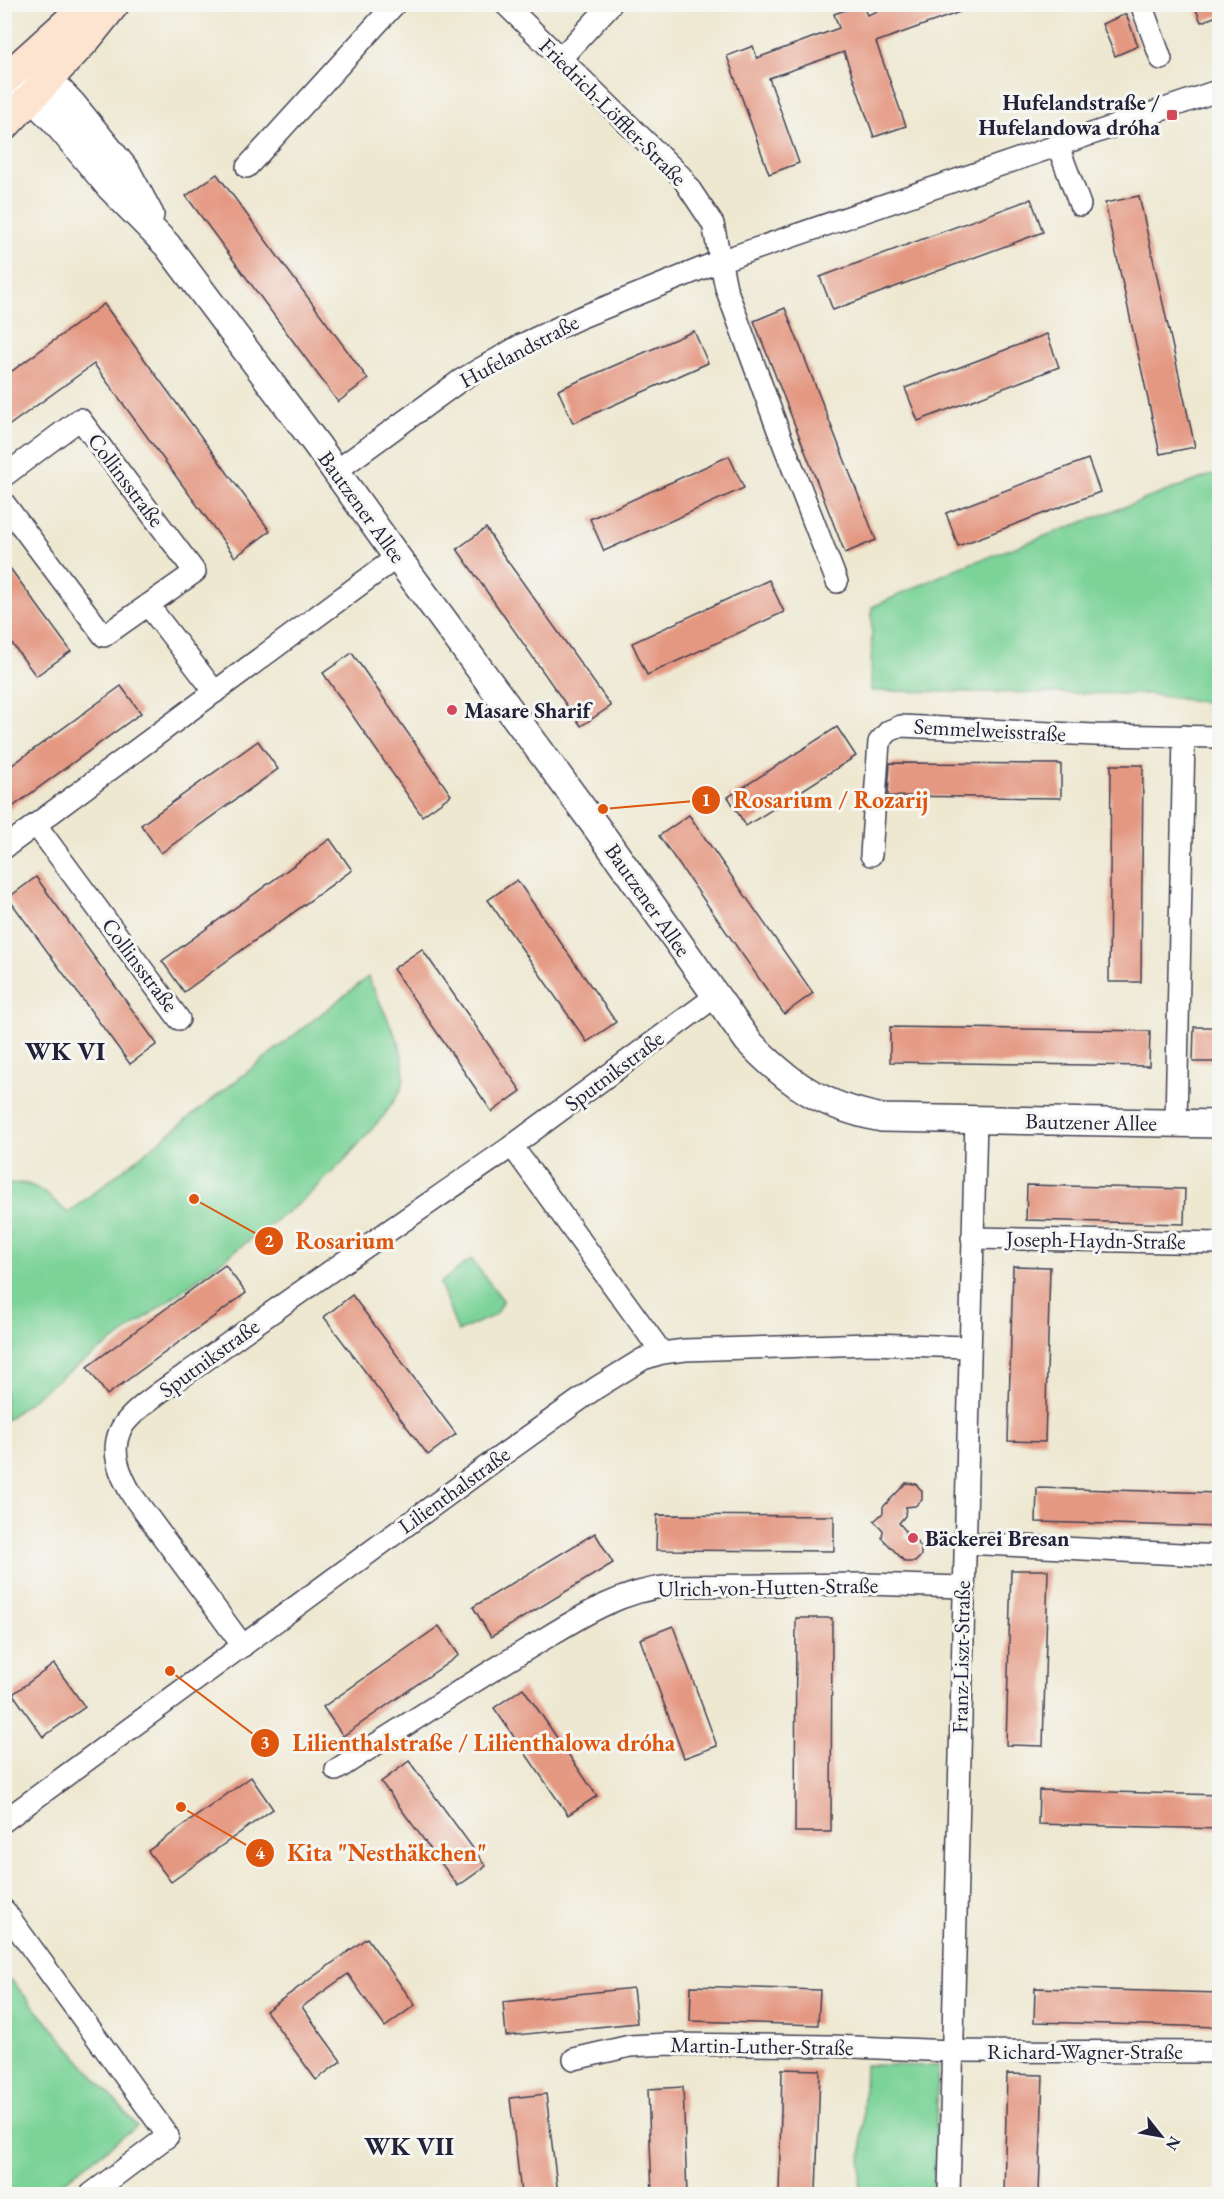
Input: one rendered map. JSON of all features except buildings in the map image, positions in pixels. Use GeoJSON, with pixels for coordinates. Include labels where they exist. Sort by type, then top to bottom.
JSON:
{"type":"FeatureCollection","features":[{"type":"Feature","properties":{"kind":"main road"},"geometry":{"type":"LineString","coordinates":[[14,71],[90,4]]}},
{"type":"Feature","properties":{"kind":"main road"},"geometry":{"type":"LineString","coordinates":[[4,126],[114,4]]}},
{"type":"Feature","properties":{"kind":"street"},"geometry":{"type":"LineString","coordinates":[[247,167],[395,4]]}},
{"type":"Feature","properties":{"kind":"street","name":"Friedrich-Löffler-Straße"},"geometry":{"type":"LineString","coordinates":[[505,4],[681,176],[713,224],[720,261]]}},
{"type":"Feature","properties":{"kind":"street"},"geometry":{"type":"LineString","coordinates":[[560,59],[611,4]]}},
{"type":"Feature","properties":{"kind":"street"},"geometry":{"type":"LineString","coordinates":[[1141,4],[1161,59]]}},
{"type":"Feature","properties":{"kind":"street","name":"Bautzener Allee"},"geometry":{"type":"LineString","coordinates":[[14,71],[40,88],[55,121],[110,187],[167,245],[336,471],[599,831],[748,1041],[775,1070],[822,1100],[852,1112],[882,1118],[1220,1124]]}},
{"type":"Feature","properties":{"kind":"street","name":"Hufelandstraße"},"geometry":{"type":"LineString","coordinates":[[336,471],[461,380],[521,345],[579,318],[720,261],[1220,90]]}},
{"type":"Feature","properties":{"kind":"street"},"geometry":{"type":"LineString","coordinates":[[1058,146],[1080,205]]}},
{"type":"Feature","properties":{"kind":"street"},"geometry":{"type":"LineString","coordinates":[[720,261],[726,288],[774,420],[837,582]]}},
{"type":"Feature","properties":{"kind":"street","name":"Collinsstraße"},"geometry":{"type":"LineString","coordinates":[[4,476],[80,418],[195,572],[104,636],[4,503]]}},
{"type":"Feature","properties":{"kind":"street"},"geometry":{"type":"LineString","coordinates":[[4,848],[397,557]]}},
{"type":"Feature","properties":{"kind":"street"},"geometry":{"type":"LineString","coordinates":[[148,605],[214,692]]}},
{"type":"Feature","properties":{"kind":"street","name":"Semmelweisstraße"},"geometry":{"type":"LineString","coordinates":[[871,855],[879,742],[889,731],[901,726],[1095,735],[1220,737]]}},
{"type":"Feature","properties":{"kind":"street"},"geometry":{"type":"LineString","coordinates":[[1176,1124],[1184,736]]}},
{"type":"Feature","properties":{"kind":"street","name":"Collinsstraße"},"geometry":{"type":"LineString","coordinates":[[36,825],[180,1019]]}},
{"type":"Feature","properties":{"kind":"street","name":"Sputnikstraße"},"geometry":{"type":"LineString","coordinates":[[243,1646],[132,1495],[117,1462],[120,1431],[140,1408],[278,1307],[512,1146],[716,996]]}},
{"type":"Feature","properties":{"kind":"street","name":"Franz-Liszt-Straße"},"geometry":{"type":"LineString","coordinates":[[949,2194],[976,1119]]}},
{"type":"Feature","properties":{"kind":"street"},"geometry":{"type":"LineString","coordinates":[[512,1146],[662,1353]]}},
{"type":"Feature","properties":{"kind":"street","name":"Joseph-Haydn-Straße"},"geometry":{"type":"LineString","coordinates":[[972,1238],[1220,1243]]}},
{"type":"Feature","properties":{"kind":"street","name":"Lilienthalstraße"},"geometry":{"type":"LineString","coordinates":[[4,1821],[483,1468],[596,1388],[643,1359],[662,1353],[685,1350],[868,1344],[969,1347]]}},
{"type":"Feature","properties":{"kind":"street"},"geometry":{"type":"LineString","coordinates":[[964,1543],[1220,1556]]}},
{"type":"Feature","properties":{"kind":"street","name":"Ulrich-von-Hutten-Straße"},"geometry":{"type":"LineString","coordinates":[[336,1770],[507,1660],[588,1613],[628,1594],[649,1588],[669,1586],[866,1584],[963,1587]]}},
{"type":"Feature","properties":{"kind":"street"},"geometry":{"type":"LineString","coordinates":[[4,1910],[168,2136],[91,2194]]}},
{"type":"Feature","properties":{"kind":"street","name":"Martin-Luther-Straße"},"geometry":{"type":"LineString","coordinates":[[574,2059],[630,2046],[668,2044],[830,2046],[951,2051]]}},
{"type":"Feature","properties":{"kind":"street","name":"Richard-Wagner-Straße"},"geometry":{"type":"LineString","coordinates":[[951,2051],[1220,2052]]}},
{"type":"Feature","properties":{"kind":"green space"},"geometry":{"type":"Polygon","coordinates":[[[1219,472],[1219,703],[1147,694],[871,691],[872,607],[958,568],[1219,472]]]}},
{"type":"Feature","properties":{"kind":"green space"},"geometry":{"type":"Polygon","coordinates":[[[368,977],[399,1043],[403,1062],[404,1080],[400,1092],[385,1114],[341,1164],[302,1201],[129,1330],[57,1380],[5,1421],[5,1186],[24,1184],[40,1189],[68,1213],[368,977]]]}},
{"type":"Feature","properties":{"kind":"green space"},"geometry":{"type":"Polygon","coordinates":[[[471,1259],[503,1300],[495,1315],[458,1332],[440,1283],[471,1259]]]}},
{"type":"Feature","properties":{"kind":"green space"},"geometry":{"type":"Polygon","coordinates":[[[11,1980],[137,2126],[47,2194],[5,2194],[4,1985],[11,1980]]]}},
{"type":"Feature","properties":{"kind":"green space"},"geometry":{"type":"Polygon","coordinates":[[[865,2065],[938,2066],[934,2194],[860,2194],[865,2065]]]}},
{"type":"Feature","properties":{"kind":"place","name":"Hufelandstraße / Hufelandowa dróha"},"geometry":{"type":"Point","coordinates":[1172,115]}},
{"type":"Feature","properties":{"kind":"place","name":"Masare Sharif"},"geometry":{"type":"Point","coordinates":[452,710]}},
{"type":"Feature","properties":{"kind":"place","name":"Rosarium / Rozarij"},"geometry":{"type":"Point","coordinates":[603,809]}},
{"type":"Feature","properties":{"kind":"place","name":"Rosarium"},"geometry":{"type":"Point","coordinates":[194,1199]}},
{"type":"Feature","properties":{"kind":"place","name":"Bäckerei Bresan"},"geometry":{"type":"Point","coordinates":[913,1538]}},
{"type":"Feature","properties":{"kind":"place","name":"Lilienthalstraße / Lilienthalowa dróha"},"geometry":{"type":"Point","coordinates":[170,1671]}},
{"type":"Feature","properties":{"kind":"place","name":"Kita \"Nesthäkchen\""},"geometry":{"type":"Point","coordinates":[181,1807]}},
{"type":"Feature","properties":{"kind":"district","name":"WK VI"},"geometry":{"type":"Point","coordinates":[65,1051]}},
{"type":"Feature","properties":{"kind":"district","name":"WK VII"},"geometry":{"type":"Point","coordinates":[409,2146]}}]}
